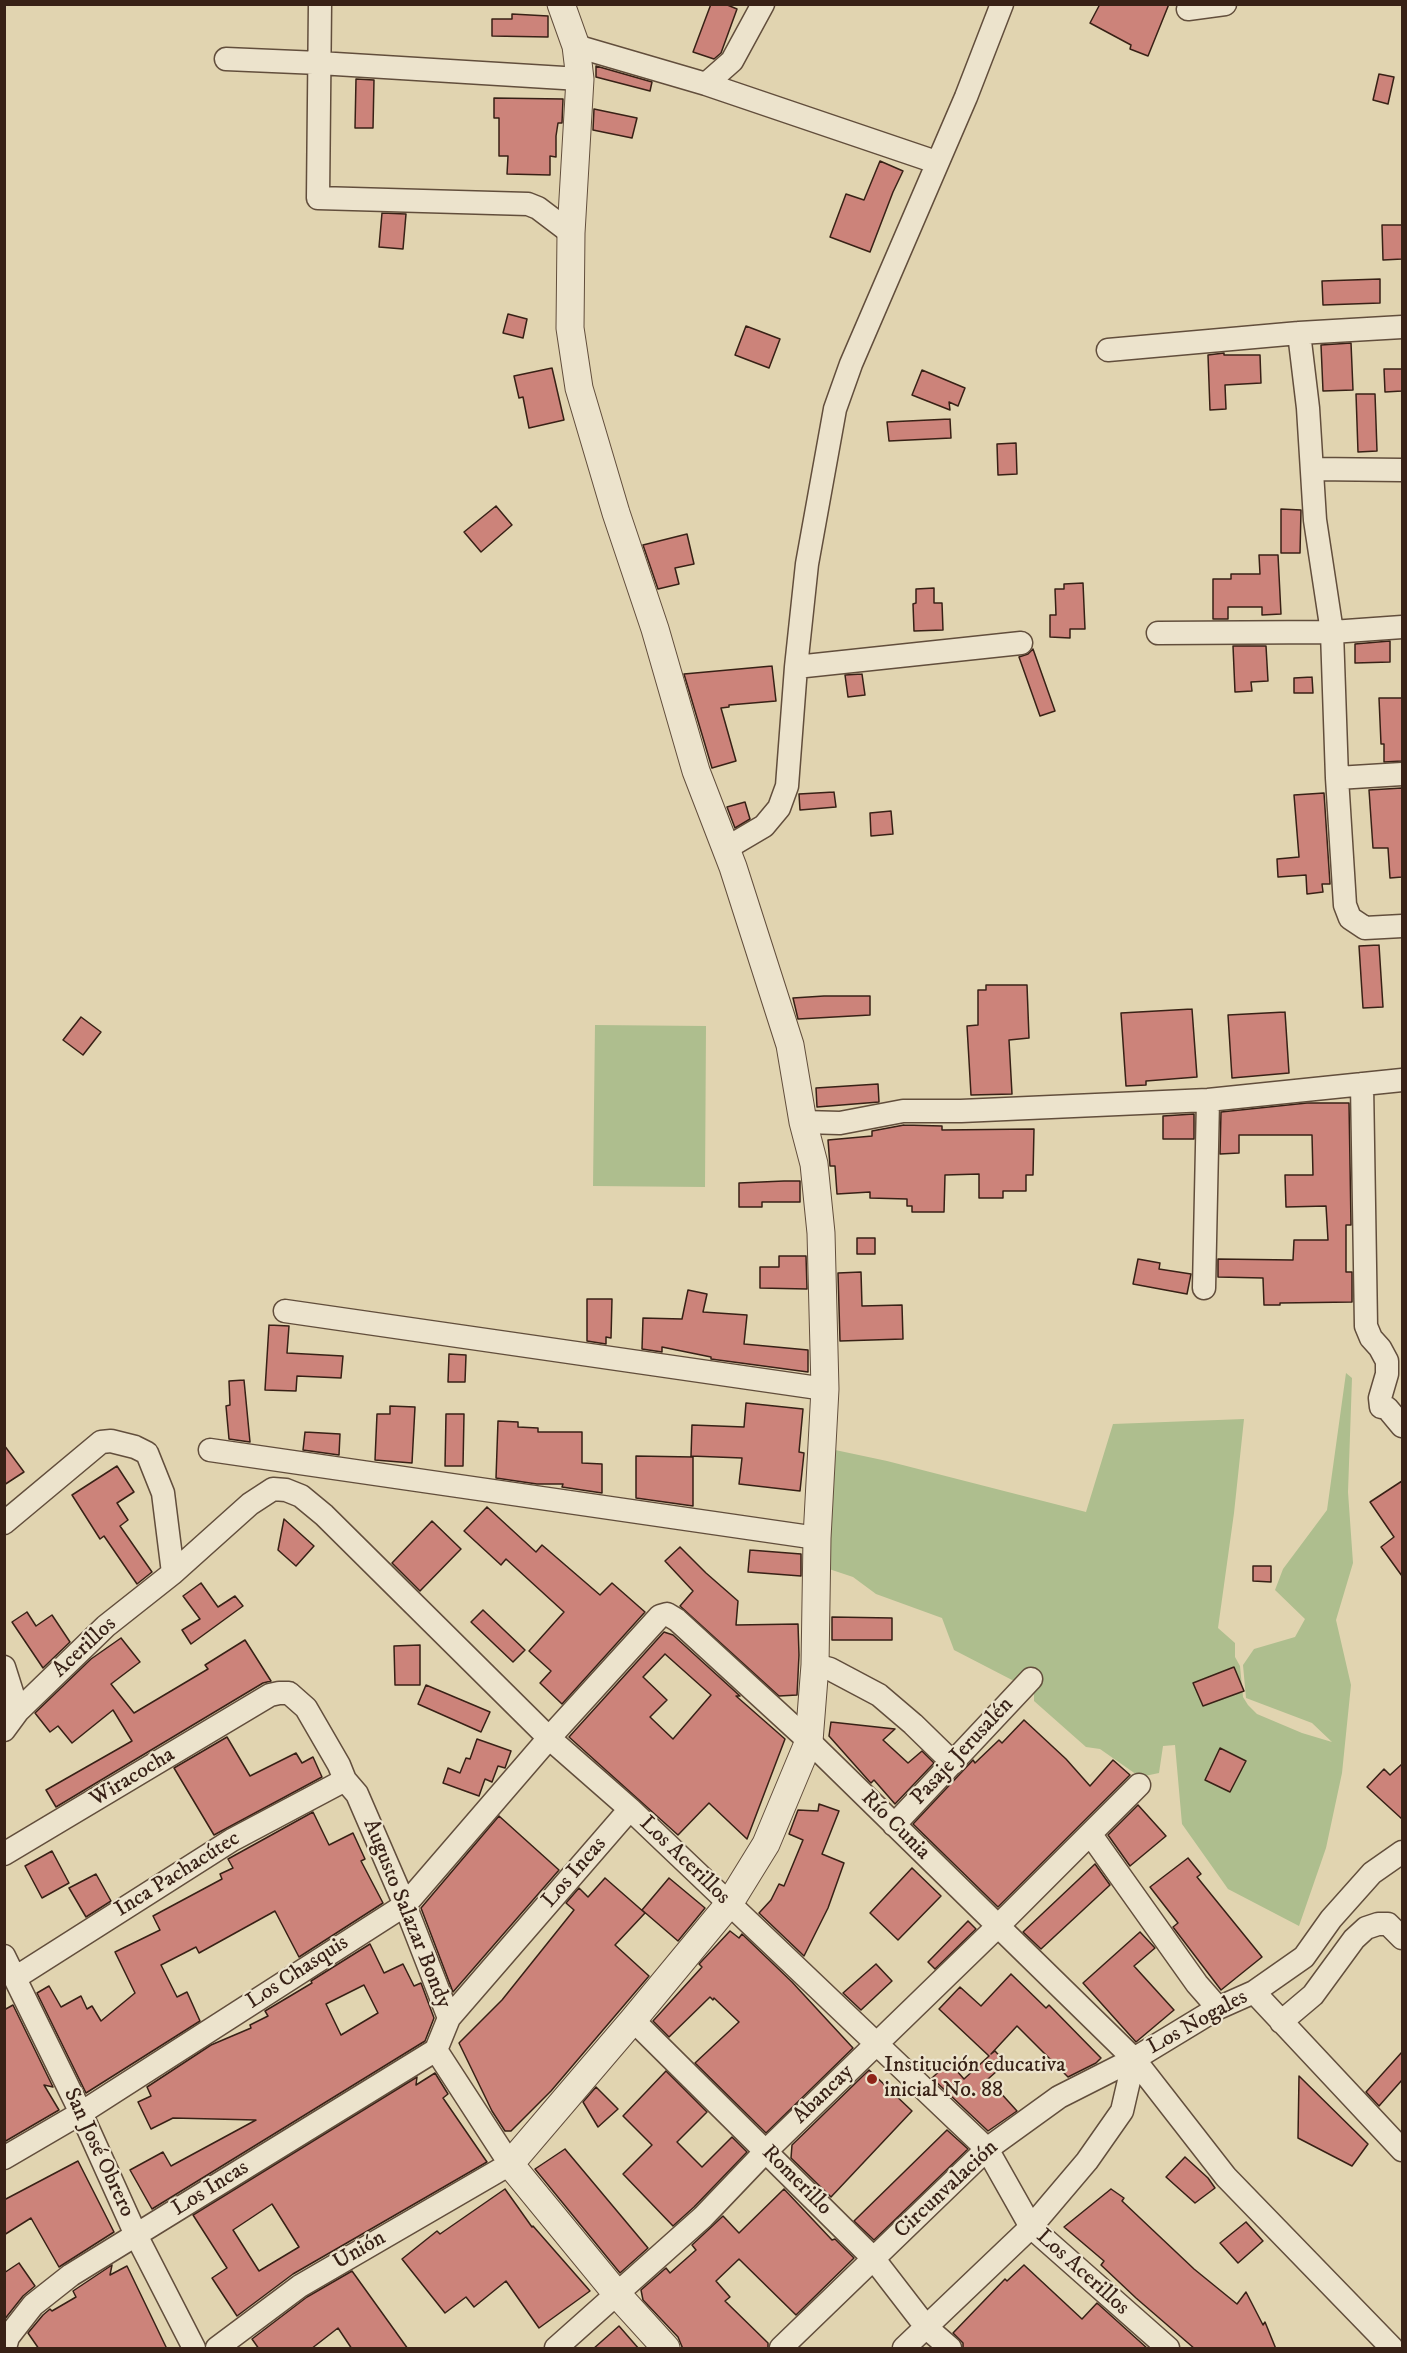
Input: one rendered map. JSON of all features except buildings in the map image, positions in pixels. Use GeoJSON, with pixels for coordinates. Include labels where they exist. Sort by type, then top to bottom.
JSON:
{"type":"FeatureCollection","features":[{"type":"Feature","properties":{"kind":"street"},"geometry":{"type":"LineString","coordinates":[[320,4],[318,198],[528,204],[538,208],[571,233]]}},
{"type":"Feature","properties":{"kind":"street"},"geometry":{"type":"LineString","coordinates":[[510,2164],[729,1904],[766,1844],[809,1741],[815,1665],[817,1538],[825,1389],[821,1233],[814,1164],[803,1122],[790,1045],[725,849],[696,771],[655,628],[612,502],[579,388],[570,328],[571,233],[580,79],[576,46],[561,4]]}},
{"type":"Feature","properties":{"kind":"street"},"geometry":{"type":"LineString","coordinates":[[706,84],[732,61],[763,4]]}},
{"type":"Feature","properties":{"kind":"street"},"geometry":{"type":"LineString","coordinates":[[725,849],[764,826],[779,808],[787,786],[807,564],[835,409],[851,364],[936,162],[966,97],[1002,4]]}},
{"type":"Feature","properties":{"kind":"street"},"geometry":{"type":"LineString","coordinates":[[1188,9],[1225,4]]}},
{"type":"Feature","properties":{"kind":"street"},"geometry":{"type":"LineString","coordinates":[[576,46],[706,84],[936,162]]}},
{"type":"Feature","properties":{"kind":"street"},"geometry":{"type":"LineString","coordinates":[[226,59],[580,79]]}},
{"type":"Feature","properties":{"kind":"street"},"geometry":{"type":"LineString","coordinates":[[1108,350],[1299,333],[1402,327]]}},
{"type":"Feature","properties":{"kind":"street"},"geometry":{"type":"LineString","coordinates":[[1299,333],[1313,469],[1315,520],[1332,632],[1337,778],[1345,904],[1350,918],[1365,928],[1402,926]]}},
{"type":"Feature","properties":{"kind":"street"},"geometry":{"type":"LineString","coordinates":[[1313,469],[1402,470]]}},
{"type":"Feature","properties":{"kind":"street"},"geometry":{"type":"LineString","coordinates":[[1158,633],[1332,632],[1402,627]]}},
{"type":"Feature","properties":{"kind":"street"},"geometry":{"type":"LineString","coordinates":[[796,667],[1021,642]]}},
{"type":"Feature","properties":{"kind":"street"},"geometry":{"type":"LineString","coordinates":[[1337,778],[1402,774]]}},
{"type":"Feature","properties":{"kind":"street"},"geometry":{"type":"LineString","coordinates":[[803,1122],[840,1123],[903,1111],[961,1111],[1208,1100],[1402,1080]]}},
{"type":"Feature","properties":{"kind":"street"},"geometry":{"type":"LineString","coordinates":[[1362,1084],[1365,1319],[1368,1333],[1384,1354],[1387,1369],[1394,1373],[1380,1398],[1381,1407],[1387,1408],[1402,1426]]}},
{"type":"Feature","properties":{"kind":"street"},"geometry":{"type":"LineString","coordinates":[[1204,1288],[1208,1100]]}},
{"type":"Feature","properties":{"kind":"street"},"geometry":{"type":"LineString","coordinates":[[285,1311],[825,1389]]}},
{"type":"Feature","properties":{"kind":"street"},"geometry":{"type":"LineString","coordinates":[[4,1522],[101,1442],[111,1440],[135,1447],[147,1453],[163,1493],[173,1573]]}},
{"type":"Feature","properties":{"kind":"street"},"geometry":{"type":"LineString","coordinates":[[210,1450],[817,1538]]}},
{"type":"Feature","properties":{"kind":"street","name":"Los Acerillos"},"geometry":{"type":"LineString","coordinates":[[173,1573],[250,1504],[273,1489],[286,1490],[301,1496],[324,1515],[549,1738],[630,1809],[987,2150],[1031,2228],[1168,2349]]}},
{"type":"Feature","properties":{"kind":"street","name":"Acerillos"},"geometry":{"type":"LineString","coordinates":[[4,1730],[18,1711],[106,1626],[173,1573]]}},
{"type":"Feature","properties":{"kind":"street","name":"Río Cunia"},"geometry":{"type":"LineString","coordinates":[[549,1738],[660,1616],[667,1614],[677,1620],[809,1741],[1134,2060],[1226,2177],[1392,2349]]}},
{"type":"Feature","properties":{"kind":"street"},"geometry":{"type":"LineString","coordinates":[[815,1665],[830,1669],[879,1695],[913,1724],[952,1763]]}},
{"type":"Feature","properties":{"kind":"street"},"geometry":{"type":"LineString","coordinates":[[4,1667],[18,1711]]}},
{"type":"Feature","properties":{"kind":"street","name":"Pasaje Jerusalén"},"geometry":{"type":"LineString","coordinates":[[894,1825],[1031,1679]]}},
{"type":"Feature","properties":{"kind":"street","name":"Augusto Salazar Bondy"},"geometry":{"type":"LineString","coordinates":[[262,1701],[270,1695],[289,1693],[306,1708],[339,1765],[345,1780],[357,1794],[405,1905],[449,2018],[436,2050]]}},
{"type":"Feature","properties":{"kind":"street","name":"Wiracocha"},"geometry":{"type":"LineString","coordinates":[[4,1854],[262,1701]]}},
{"type":"Feature","properties":{"kind":"street","name":"Los Chasquis"},"geometry":{"type":"LineString","coordinates":[[4,2158],[81,2113],[405,1905],[549,1738]]}},
{"type":"Feature","properties":{"kind":"street","name":"Inca Pachacútec"},"geometry":{"type":"LineString","coordinates":[[15,1978],[232,1840],[345,1780]]}},
{"type":"Feature","properties":{"kind":"street","name":"Abancay"},"geometry":{"type":"LineString","coordinates":[[556,2349],[703,2217],[766,2151],[998,1928],[1139,1785]]}},
{"type":"Feature","properties":{"kind":"street","name":"Los Incas"},"geometry":{"type":"LineString","coordinates":[[449,2018],[630,1809]]}},
{"type":"Feature","properties":{"kind":"street"},"geometry":{"type":"LineString","coordinates":[[1091,1835],[1197,1984],[1218,2008]]}},
{"type":"Feature","properties":{"kind":"street","name":"Los Nogales"},"geometry":{"type":"LineString","coordinates":[[904,2349],[1031,2228],[1087,2160],[1122,2111],[1134,2060],[1218,2008],[1254,1992],[1304,1957],[1331,1919],[1372,1872],[1402,1852]]}},
{"type":"Feature","properties":{"kind":"street"},"geometry":{"type":"LineString","coordinates":[[1281,2022],[1313,1995],[1354,1940],[1366,1928],[1388,1924],[1402,1938]]}},
{"type":"Feature","properties":{"kind":"street","name":"San José Obrero"},"geometry":{"type":"LineString","coordinates":[[4,1956],[81,2113],[136,2235],[194,2349]]}},
{"type":"Feature","properties":{"kind":"street"},"geometry":{"type":"LineString","coordinates":[[1254,1992],[1402,2150]]}},
{"type":"Feature","properties":{"kind":"street","name":"Romerillo"},"geometry":{"type":"LineString","coordinates":[[633,2020],[873,2258],[927,2328],[950,2349]]}},
{"type":"Feature","properties":{"kind":"street"},"geometry":{"type":"LineString","coordinates":[[436,2050],[510,2164],[616,2294],[666,2349]]}},
{"type":"Feature","properties":{"kind":"street","name":"Los Incas"},"geometry":{"type":"LineString","coordinates":[[5,2349],[8,2337],[33,2306],[71,2275],[436,2050]]}},
{"type":"Feature","properties":{"kind":"street","name":"Circunvalación"},"geometry":{"type":"LineString","coordinates":[[781,2349],[987,2150],[1059,2097],[1134,2060]]}},
{"type":"Feature","properties":{"kind":"street","name":"Unión"},"geometry":{"type":"LineString","coordinates":[[217,2349],[300,2286],[510,2164]]}},
{"type":"Feature","properties":{"kind":"green space"},"geometry":{"type":"Polygon","coordinates":[[[595,1025],[706,1026],[705,1187],[593,1186],[595,1025]]]}},
{"type":"Feature","properties":{"kind":"green space"},"geometry":{"type":"Polygon","coordinates":[[[1346,1373],[1352,1378],[1348,1492],[1353,1563],[1336,1620],[1351,1685],[1342,1773],[1326,1848],[1299,1926],[1228,1889],[1182,1824],[1175,1745],[1163,1746],[1159,1773],[1140,1777],[1100,1749],[1086,1747],[1034,1701],[1034,1676],[1014,1681],[954,1650],[942,1618],[876,1594],[853,1577],[817,1565],[821,1447],[887,1461],[1086,1512],[1113,1424],[1244,1419],[1218,1628],[1235,1643],[1235,1657],[1240,1666],[1243,1697],[1257,1714],[1302,1733],[1332,1742],[1312,1723],[1246,1698],[1243,1665],[1254,1649],[1295,1637],[1305,1619],[1275,1590],[1283,1569],[1327,1510],[1346,1373]]]}},
{"type":"Feature","properties":{"kind":"place","name":"Institución educativa inicial No. 88"},"geometry":{"type":"Point","coordinates":[872,2079]}}]}
